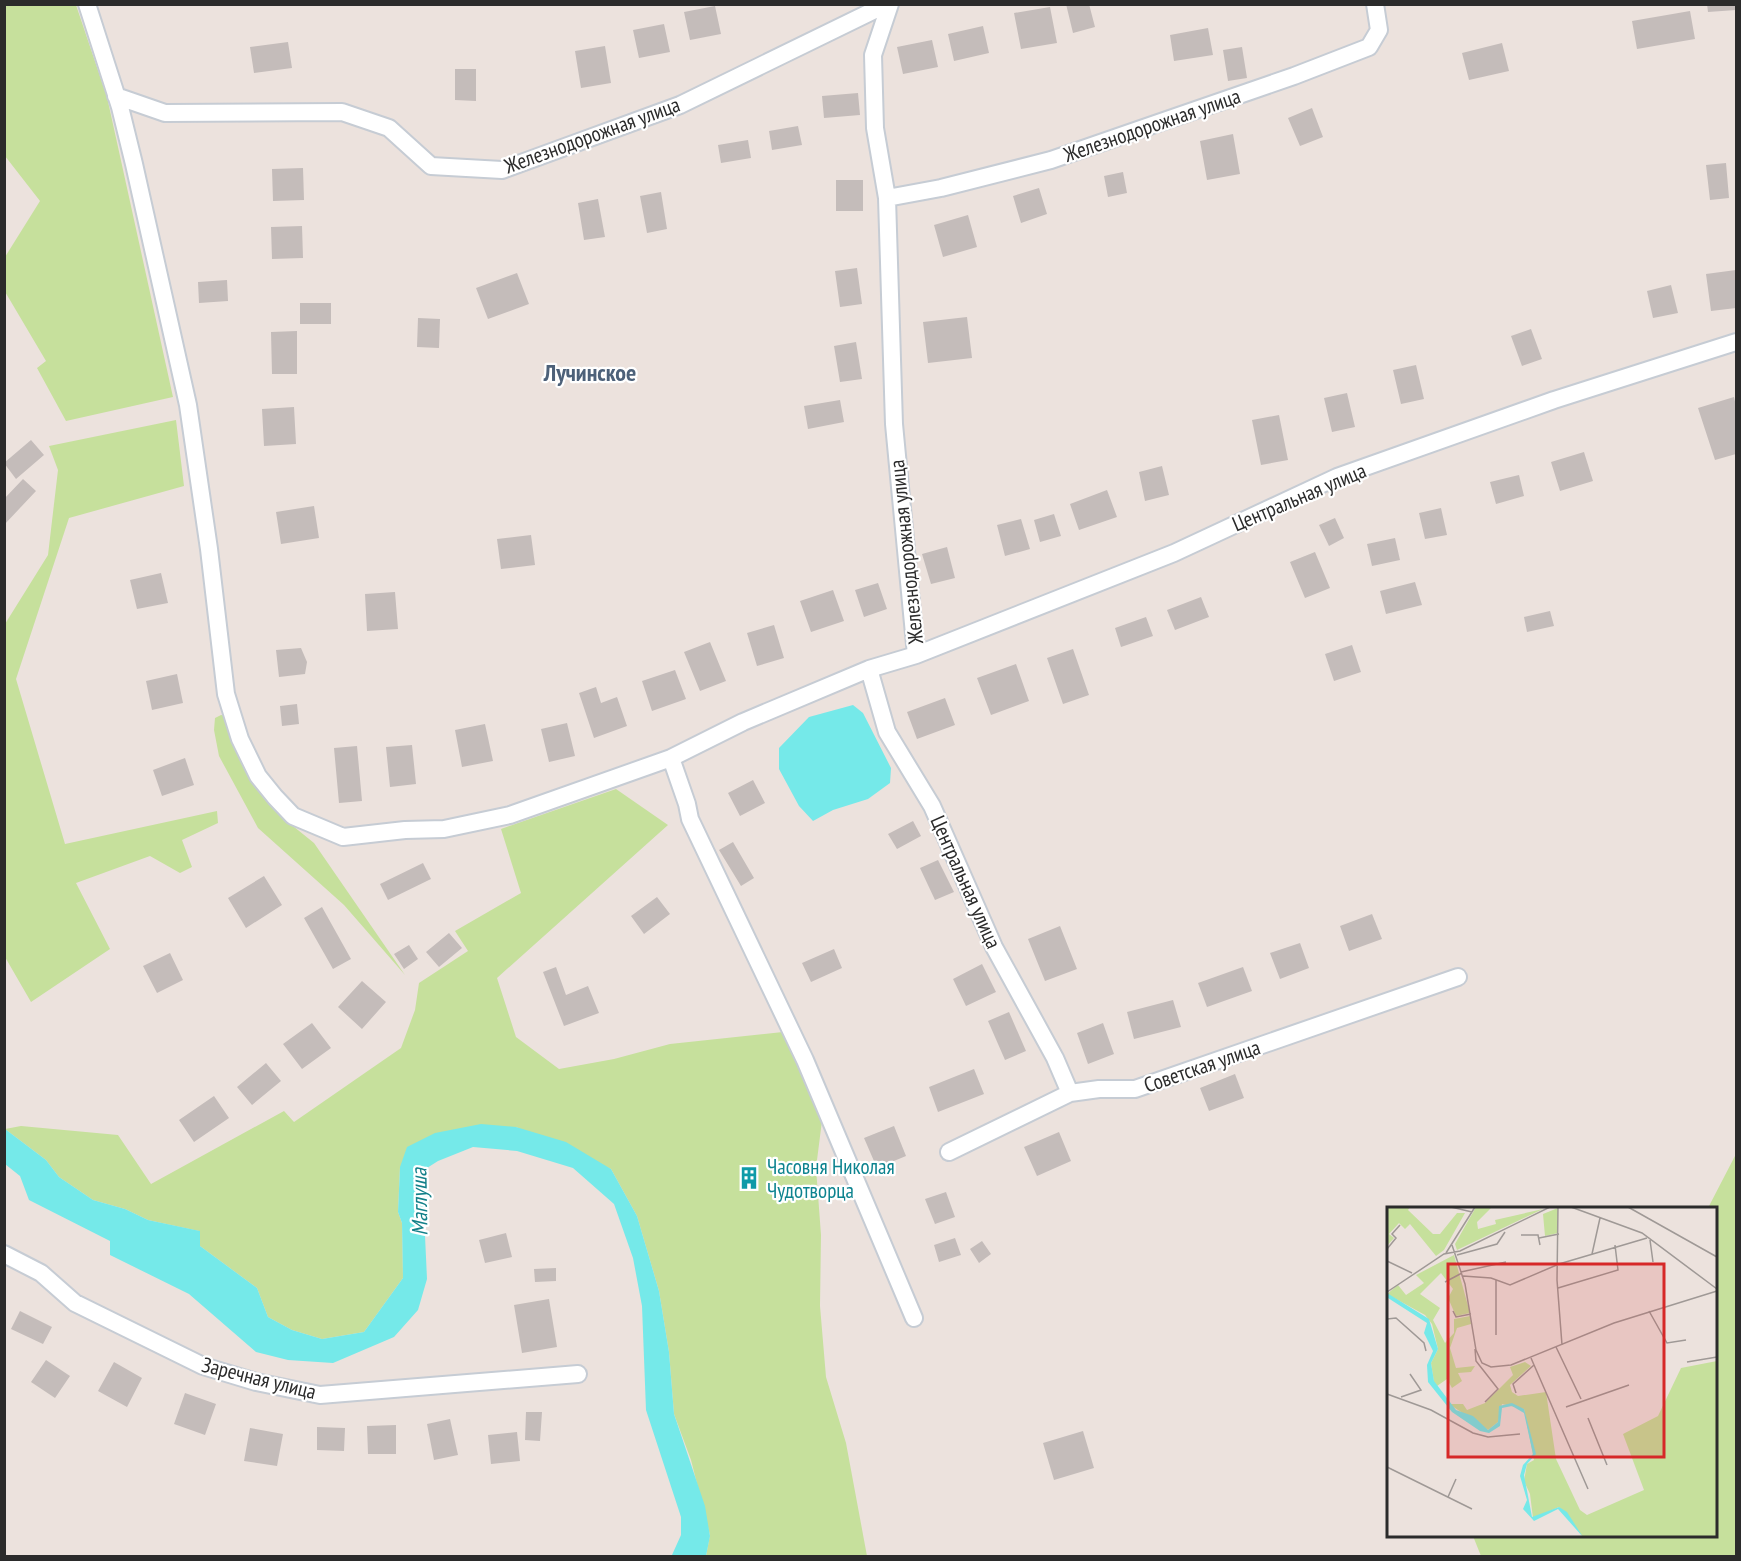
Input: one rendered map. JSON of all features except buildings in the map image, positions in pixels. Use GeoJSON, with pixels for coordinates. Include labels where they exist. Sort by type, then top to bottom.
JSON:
{"type":"FeatureCollection","features":[{"type":"Feature","properties":{"kind":"street"},"geometry":{"type":"LineString","coordinates":[[87,4],[116,96]]}},
{"type":"Feature","properties":{"kind":"street","name":"Железнодорожная улица"},"geometry":{"type":"LineString","coordinates":[[116,96],[165,113],[342,112],[389,128],[431,166],[502,170],[680,105],[888,4]]}},
{"type":"Feature","properties":{"kind":"street","name":"Железнодорожная улица"},"geometry":{"type":"LineString","coordinates":[[888,4],[873,55],[875,128],[887,198],[894,424],[916,655]]}},
{"type":"Feature","properties":{"kind":"street","name":"Железнодорожная улица"},"geometry":{"type":"LineString","coordinates":[[887,198],[941,188],[1051,160],[1294,76],[1369,47],[1379,30],[1375,4]]}},
{"type":"Feature","properties":{"kind":"street","name":"Центральная улица"},"geometry":{"type":"LineString","coordinates":[[116,96],[134,164],[188,405],[226,694],[240,739],[258,776],[293,816],[343,837],[405,830],[444,829],[510,815],[671,758],[743,722],[869,669],[916,655],[1174,553],[1337,477],[1554,400],[1737,342]]}},
{"type":"Feature","properties":{"kind":"street","name":"Центральная улица"},"geometry":{"type":"LineString","coordinates":[[869,669],[887,732],[932,806],[994,947],[1055,1058],[1070,1093]]}},
{"type":"Feature","properties":{"kind":"street"},"geometry":{"type":"LineString","coordinates":[[671,758],[690,819],[792,1032],[914,1318]]}},
{"type":"Feature","properties":{"kind":"street","name":"Советская улица"},"geometry":{"type":"LineString","coordinates":[[949,1152],[1070,1093],[1099,1089],[1135,1089],[1458,977]]}},
{"type":"Feature","properties":{"kind":"street","name":"Заречная улица"},"geometry":{"type":"LineString","coordinates":[[4,1254],[41,1273],[75,1303],[153,1342],[203,1366],[267,1384],[320,1395],[578,1374]]}},
{"type":"Feature","properties":{"kind":"green space"},"geometry":{"type":"Polygon","coordinates":[[[5,4],[76,5],[107,97],[173,397],[66,421],[37,368],[46,361],[4,290],[5,257],[40,201],[5,156],[5,4]]]}},
{"type":"Feature","properties":{"kind":"green space"},"geometry":{"type":"Polygon","coordinates":[[[176,420],[184,486],[69,518],[16,679],[65,844],[217,811],[218,823],[182,840],[192,867],[180,873],[150,856],[76,883],[110,949],[31,1002],[5,957],[5,624],[48,555],[58,470],[49,446],[176,420]]]}},
{"type":"Feature","properties":{"kind":"green space"},"geometry":{"type":"Polygon","coordinates":[[[221,715],[227,716],[250,779],[288,822],[314,843],[405,975],[344,905],[258,828],[219,756],[214,730],[215,718],[221,715]]]}},
{"type":"Feature","properties":{"kind":"green space"},"geometry":{"type":"Polygon","coordinates":[[[616,789],[668,825],[497,978],[516,1037],[559,1069],[614,1059],[670,1044],[792,1031],[824,1105],[816,1168],[821,1235],[820,1306],[826,1377],[846,1443],[867,1556],[706,1556],[710,1535],[691,1460],[674,1414],[669,1352],[659,1291],[637,1216],[611,1169],[516,1127],[400,1167],[398,1212],[402,1223],[403,1278],[364,1332],[322,1339],[292,1330],[268,1317],[257,1288],[200,1246],[199,1231],[148,1220],[125,1209],[93,1200],[59,1177],[46,1160],[5,1129],[21,1126],[118,1135],[151,1184],[284,1111],[294,1122],[401,1048],[415,1010],[419,983],[468,951],[455,931],[521,893],[501,829],[616,789]]]}},
{"type":"Feature","properties":{"kind":"green space"},"geometry":{"type":"Polygon","coordinates":[[[1736,1154],[1736,1556],[1481,1556],[1473,1537],[1717,1537],[1717,1207],[1709,1207],[1736,1154]]]}},
{"type":"Feature","properties":{"kind":"water"},"geometry":{"type":"Polygon","coordinates":[[[853,705],[863,713],[891,768],[890,783],[868,799],[833,810],[813,821],[799,806],[779,769],[779,748],[809,717],[853,705]]]}},
{"type":"Feature","properties":{"kind":"water","name":"Маглуша"},"geometry":{"type":"Polygon","coordinates":[[[481,1124],[516,1127],[566,1142],[611,1169],[637,1216],[659,1291],[669,1352],[674,1414],[705,1506],[710,1536],[706,1556],[669,1556],[672,1555],[681,1535],[681,1517],[646,1410],[642,1306],[633,1258],[614,1204],[573,1168],[517,1151],[473,1147],[427,1168],[424,1214],[427,1279],[418,1310],[394,1337],[333,1363],[288,1360],[256,1352],[189,1294],[110,1255],[110,1241],[29,1200],[20,1176],[5,1164],[5,1129],[46,1160],[59,1177],[93,1200],[125,1209],[148,1220],[200,1231],[200,1246],[257,1288],[268,1317],[292,1330],[322,1339],[364,1332],[403,1278],[402,1223],[398,1212],[400,1167],[407,1147],[435,1133],[481,1124]]]}},
{"type":"Feature","properties":{"kind":"place","name":"Часовня Николая Чудотворца"},"geometry":{"type":"Point","coordinates":[749,1178]}},
{"type":"Feature","properties":{"kind":"district","name":"Лучинское"},"geometry":{"type":"Point","coordinates":[590,372]}}]}
